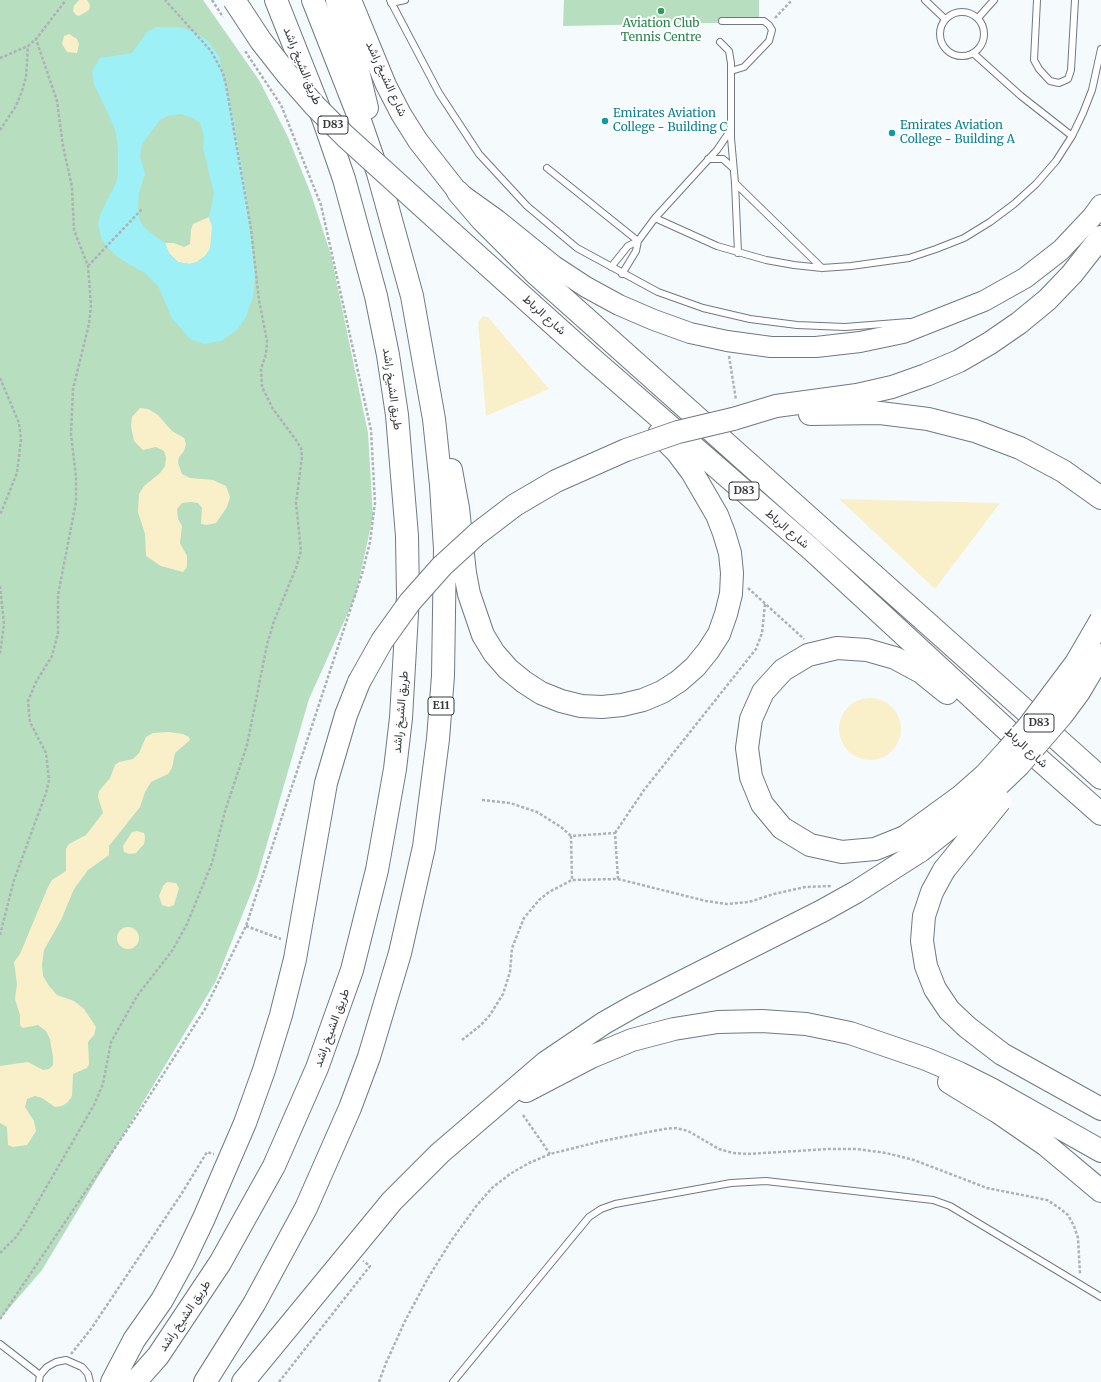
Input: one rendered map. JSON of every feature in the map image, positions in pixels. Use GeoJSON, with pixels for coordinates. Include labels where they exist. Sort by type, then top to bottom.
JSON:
{"type":"FeatureCollection","features":[{"type":"Feature","properties":{"kind":"highway","name":"طريق الشيخ راشد"},"geometry":{"type":"LineString","coordinates":[[135,1382],[158,1356],[190,1310],[248,1215],[274,1166],[318,1068],[352,970],[377,870],[394,776],[401,718],[407,627],[407,536],[402,468],[388,355],[367,259],[344,179],[324,121],[276,0]]}},
{"type":"Feature","properties":{"kind":"highway","name":"E11"},"geometry":{"type":"LineString","coordinates":[[205,1382],[254,1304],[281,1256],[329,1159],[369,1058],[386,1006],[406,931],[424,847],[432,793],[443,676],[445,549],[434,419],[412,296],[378,173],[357,112],[313,0]]}},
{"type":"Feature","properties":{"kind":"highway"},"geometry":{"type":"LineString","coordinates":[[337,0],[362,86],[378,173]]}},
{"type":"Feature","properties":{"kind":"highway","name":"شارع الرباط"},"geometry":{"type":"LineString","coordinates":[[229,9],[261,41],[315,106],[345,136],[590,357],[812,550],[1033,754],[1101,814]]}},
{"type":"Feature","properties":{"kind":"highway","name":"شارع الرباط"},"geometry":{"type":"LineString","coordinates":[[458,192],[482,220],[535,273],[1101,778]]}},
{"type":"Feature","properties":{"kind":"highway"},"geometry":{"type":"LineString","coordinates":[[112,1382],[134,1340],[162,1300],[201,1225],[245,1123],[264,1070],[281,1015],[295,959],[326,783],[337,742],[358,682],[382,640],[415,596],[442,566],[477,534],[515,505],[556,480],[626,450],[735,412],[857,395],[892,387],[959,361],[990,343],[1019,323],[1047,300],[1072,274],[1101,237]]}},
{"type":"Feature","properties":{"kind":"highway"},"geometry":{"type":"LineString","coordinates":[[434,419],[450,464],[455,486],[465,573],[475,615],[483,635],[494,653],[508,669],[524,682],[541,693],[567,703],[602,707],[622,705],[642,700],[662,692],[679,681],[695,667],[712,646],[726,614],[731,594],[732,573],[730,553],[724,533],[706,493],[692,472],[677,452],[615,391],[598,370],[590,357]]}},
{"type":"Feature","properties":{"kind":"highway"},"geometry":{"type":"LineString","coordinates":[[735,412],[880,413],[928,419],[975,431],[1020,448],[1063,471],[1101,498]]}},
{"type":"Feature","properties":{"kind":"highway"},"geometry":{"type":"LineString","coordinates":[[243,1382],[392,1201],[440,1153],[545,1063],[634,1006],[856,892],[912,844],[1003,756],[1028,727],[1076,663],[1101,620]]}},
{"type":"Feature","properties":{"kind":"highway"},"geometry":{"type":"LineString","coordinates":[[1033,754],[1006,739],[933,681],[895,658],[867,650],[852,648],[837,648],[817,652],[795,661],[783,670],[763,692],[756,705],[751,719],[747,748],[749,770],[756,791],[771,816],[782,828],[796,837],[826,850],[858,852],[912,844],[946,831],[996,788],[1041,741],[1062,715],[1079,692],[1101,655]]}},
{"type":"Feature","properties":{"kind":"highway"},"geometry":{"type":"LineString","coordinates":[[1062,715],[1055,731],[1037,759],[983,820],[944,870],[932,892],[924,916],[923,935],[926,966],[935,989],[949,1010],[967,1028],[1002,1054],[1101,1110]]}},
{"type":"Feature","properties":{"kind":"highway"},"geometry":{"type":"LineString","coordinates":[[492,1109],[591,1057],[632,1040],[674,1029],[718,1022],[762,1021],[806,1024],[850,1033],[926,1059],[991,1089],[1101,1151]]}},
{"type":"Feature","properties":{"kind":"highway"},"geometry":{"type":"LineString","coordinates":[[892,1047],[998,1112],[1046,1145],[1101,1191]]}},
{"type":"Feature","properties":{"kind":"main road","name":"شارع الشيخ راشد"},"geometry":{"type":"LineString","coordinates":[[351,0],[386,85],[401,114],[418,142],[458,192],[497,220],[554,266],[586,287],[633,311],[690,332],[728,341],[771,347],[816,347],[860,342],[903,333],[945,318],[984,301],[1025,278],[1061,250],[1093,216],[1101,205]]}},
{"type":"Feature","properties":{"kind":"lane"},"geometry":{"type":"LineString","coordinates":[[405,0],[390,1],[439,93],[479,154],[522,201],[550,227],[577,248],[622,274],[658,292],[703,308],[750,319],[797,325],[845,327],[945,318]]}},
{"type":"Feature","properties":{"kind":"lane"},"geometry":{"type":"LineString","coordinates":[[925,0],[945,19]]}},
{"type":"Feature","properties":{"kind":"lane"},"geometry":{"type":"LineString","coordinates":[[978,18],[994,0]]}},
{"type":"Feature","properties":{"kind":"lane"},"geometry":{"type":"LineString","coordinates":[[1037,0],[1034,60],[1039,69],[1050,81],[1059,83],[1068,79],[1071,70],[1075,0]]}},
{"type":"Feature","properties":{"kind":"lane"},"geometry":{"type":"LineString","coordinates":[[958,12],[972,14],[978,18],[983,28],[983,39],[981,45],[973,53],[958,55],[945,48],[941,41],[940,33],[941,26],[945,19],[958,12]]}},
{"type":"Feature","properties":{"kind":"lane"},"geometry":{"type":"LineString","coordinates":[[722,21],[764,21],[769,24],[772,30],[768,41],[744,67],[731,71]]}},
{"type":"Feature","properties":{"kind":"lane"},"geometry":{"type":"LineString","coordinates":[[720,42],[729,51],[731,71],[730,130],[736,183],[738,253]]}},
{"type":"Feature","properties":{"kind":"lane"},"geometry":{"type":"LineString","coordinates":[[656,218],[696,238],[738,253],[766,260],[822,268],[880,263],[908,258],[936,249],[964,238],[1002,214],[1036,184],[1056,161],[1072,136],[1092,90],[1101,49]]}},
{"type":"Feature","properties":{"kind":"lane"},"geometry":{"type":"LineString","coordinates":[[973,53],[1021,96],[1072,136]]}},
{"type":"Feature","properties":{"kind":"lane"},"geometry":{"type":"LineString","coordinates":[[611,267],[628,246],[638,241],[656,218],[720,146],[730,130]]}},
{"type":"Feature","properties":{"kind":"lane"},"geometry":{"type":"LineString","coordinates":[[708,159],[723,159],[734,169]]}},
{"type":"Feature","properties":{"kind":"lane"},"geometry":{"type":"LineString","coordinates":[[547,168],[638,241]]}},
{"type":"Feature","properties":{"kind":"lane"},"geometry":{"type":"LineString","coordinates":[[736,183],[822,268]]}},
{"type":"Feature","properties":{"kind":"lane"},"geometry":{"type":"LineString","coordinates":[[622,274],[636,251],[638,241]]}},
{"type":"Feature","properties":{"kind":"lane"},"geometry":{"type":"LineString","coordinates":[[453,1382],[589,1217],[601,1209],[615,1204],[731,1183],[766,1181],[933,1200],[950,1206],[1101,1297]]}},
{"type":"Feature","properties":{"kind":"lane"},"geometry":{"type":"LineString","coordinates":[[0,1344],[40,1379],[46,1367],[56,1362],[66,1360],[82,1367],[88,1374],[90,1382]]}},
{"type":"Feature","properties":{"kind":"path"},"geometry":{"type":"LineString","coordinates":[[0,58],[28,46],[36,39],[66,0]]}},
{"type":"Feature","properties":{"kind":"path"},"geometry":{"type":"LineString","coordinates":[[0,1253],[16,1237],[25,1224],[94,1105],[103,1084],[111,1042],[137,996],[172,951],[187,924],[212,863],[220,827],[247,745],[266,651],[274,621],[301,552],[296,503],[302,457],[301,448],[273,408],[262,387],[261,369],[266,354],[268,341],[259,300],[251,229],[226,85],[223,73],[211,51],[165,0]]}},
{"type":"Feature","properties":{"kind":"path"},"geometry":{"type":"LineString","coordinates":[[212,0],[229,9]]}},
{"type":"Feature","properties":{"kind":"path"},"geometry":{"type":"LineString","coordinates":[[769,24],[792,0]]}},
{"type":"Feature","properties":{"kind":"path"},"geometry":{"type":"LineString","coordinates":[[0,935],[14,880],[46,793],[49,780],[46,753],[30,722],[28,701],[31,692],[52,656],[58,633],[58,595],[76,502],[76,477],[71,434],[71,412],[77,366],[88,324],[90,298],[88,266],[74,230],[72,187],[63,146],[57,100],[36,39]]}},
{"type":"Feature","properties":{"kind":"path"},"geometry":{"type":"LineString","coordinates":[[0,130],[16,106],[22,92],[26,77],[28,46]]}},
{"type":"Feature","properties":{"kind":"path"},"geometry":{"type":"LineString","coordinates":[[0,1319],[143,1106],[205,1009],[246,926],[292,790],[325,681],[362,574],[370,542],[375,503],[371,430],[321,206],[281,105],[244,48]]}},
{"type":"Feature","properties":{"kind":"path"},"geometry":{"type":"LineString","coordinates":[[88,266],[143,208]]}},
{"type":"Feature","properties":{"kind":"path"},"geometry":{"type":"LineString","coordinates":[[731,366],[735,412]]}},
{"type":"Feature","properties":{"kind":"path"},"geometry":{"type":"LineString","coordinates":[[0,378],[19,423],[21,439],[16,473],[0,516]]}},
{"type":"Feature","properties":{"kind":"path"},"geometry":{"type":"LineString","coordinates":[[732,573],[817,652]]}},
{"type":"Feature","properties":{"kind":"path"},"geometry":{"type":"LineString","coordinates":[[0,586],[4,624],[0,654]]}},
{"type":"Feature","properties":{"kind":"path"},"geometry":{"type":"LineString","coordinates":[[618,879],[615,833],[644,790],[756,649],[762,633],[766,604]]}},
{"type":"Feature","properties":{"kind":"path"},"geometry":{"type":"LineString","coordinates":[[482,800],[510,803],[537,812],[561,826],[571,836],[572,880]]}},
{"type":"Feature","properties":{"kind":"path"},"geometry":{"type":"LineString","coordinates":[[571,836],[615,833]]}},
{"type":"Feature","properties":{"kind":"path"},"geometry":{"type":"LineString","coordinates":[[462,1040],[481,1024],[493,1010],[502,994],[510,972],[513,943],[524,918],[539,900],[549,892],[572,880],[618,879],[706,902],[727,904],[749,902],[781,892],[805,887],[829,886],[856,892]]}},
{"type":"Feature","properties":{"kind":"path"},"geometry":{"type":"LineString","coordinates":[[246,926],[282,939]]}},
{"type":"Feature","properties":{"kind":"path"},"geometry":{"type":"LineString","coordinates":[[523,1115],[550,1154]]}},
{"type":"Feature","properties":{"kind":"path"},"geometry":{"type":"LineString","coordinates":[[379,1382],[405,1321],[428,1278],[451,1241],[477,1205],[492,1188],[510,1174],[529,1163],[550,1154],[602,1141],[676,1128],[688,1131],[718,1149],[733,1153],[748,1154],[828,1149],[857,1149],[900,1156],[987,1188],[1035,1196],[1047,1200],[1058,1206],[1068,1215],[1074,1226],[1078,1238],[1080,1284]]}},
{"type":"Feature","properties":{"kind":"path"},"geometry":{"type":"LineString","coordinates":[[66,1360],[91,1329],[182,1193],[207,1152],[214,1154]]}},
{"type":"Feature","properties":{"kind":"path"},"geometry":{"type":"LineString","coordinates":[[279,1382],[370,1266],[363,1261]]}},
{"type":"Feature","properties":{"kind":"green space"},"geometry":{"type":"Polygon","coordinates":[[[0,0],[203,0],[259,80],[288,137],[311,194],[331,255],[368,433],[373,516],[356,595],[309,699],[257,878],[216,981],[42,1270],[0,1319],[0,0]]]}},
{"type":"Feature","properties":{"kind":"green space","name":"Aviation Club Tennis Centre"},"geometry":{"type":"Polygon","coordinates":[[[564,0],[759,0],[759,22],[563,26],[564,0]]]}},
{"type":"Feature","properties":{"kind":"sand"},"geometry":{"type":"Polygon","coordinates":[[[79,0],[87,0],[90,5],[89,10],[79,16],[73,11],[74,6],[79,0]]]}},
{"type":"Feature","properties":{"kind":"sand"},"geometry":{"type":"Polygon","coordinates":[[[69,34],[77,39],[79,44],[77,53],[67,52],[62,44],[64,36],[69,34]]]}},
{"type":"Feature","properties":{"kind":"sand"},"geometry":{"type":"Polygon","coordinates":[[[209,217],[212,226],[210,249],[205,256],[197,262],[189,264],[178,262],[169,253],[165,243],[174,243],[184,247],[190,244],[193,224],[209,217]]]}},
{"type":"Feature","properties":{"kind":"sand"},"geometry":{"type":"Polygon","coordinates":[[[483,316],[488,317],[549,389],[486,416],[478,322],[483,316]]]}},
{"type":"Feature","properties":{"kind":"sand"},"geometry":{"type":"Polygon","coordinates":[[[140,408],[148,409],[158,415],[172,431],[184,438],[186,444],[184,451],[179,457],[178,463],[182,474],[190,478],[213,480],[226,486],[230,497],[227,507],[216,523],[207,525],[201,524],[202,508],[198,503],[182,503],[177,509],[178,519],[182,526],[180,543],[187,556],[187,567],[183,572],[161,566],[146,556],[145,534],[138,512],[139,494],[144,486],[160,473],[165,466],[166,458],[164,451],[156,447],[143,450],[134,441],[131,426],[132,417],[140,408]]]}},
{"type":"Feature","properties":{"kind":"sand"},"geometry":{"type":"Polygon","coordinates":[[[839,499],[1000,503],[935,589],[839,499]]]}},
{"type":"Feature","properties":{"kind":"sand"},"geometry":{"type":"Polygon","coordinates":[[[864,698],[876,698],[892,707],[899,717],[901,729],[899,741],[892,751],[876,760],[864,760],[853,755],[844,746],[839,735],[839,723],[844,712],[853,703],[864,698]]]}},
{"type":"Feature","properties":{"kind":"sand"},"geometry":{"type":"Polygon","coordinates":[[[169,732],[183,734],[189,737],[190,740],[175,753],[172,768],[168,774],[151,782],[145,792],[140,807],[109,846],[109,855],[88,870],[74,889],[61,920],[44,950],[42,964],[43,976],[49,986],[57,995],[74,1001],[84,1009],[96,1027],[94,1035],[88,1042],[89,1064],[87,1068],[73,1074],[72,1096],[68,1102],[62,1106],[55,1107],[42,1098],[35,1096],[27,1099],[25,1107],[34,1121],[36,1131],[27,1145],[13,1147],[8,1145],[7,1127],[0,1123],[0,1066],[28,1062],[43,1070],[49,1069],[53,1065],[50,1039],[46,1031],[38,1025],[23,1028],[20,1025],[20,1015],[15,999],[17,984],[14,962],[20,954],[52,880],[66,871],[66,849],[69,844],[86,835],[103,813],[98,797],[99,791],[110,778],[115,765],[119,762],[133,759],[139,753],[146,737],[153,733],[169,732]]]}},
{"type":"Feature","properties":{"kind":"sand"},"geometry":{"type":"Polygon","coordinates":[[[137,831],[144,833],[144,844],[136,853],[130,854],[124,852],[123,846],[132,832],[137,831]]]}},
{"type":"Feature","properties":{"kind":"sand"},"geometry":{"type":"Polygon","coordinates":[[[167,882],[176,883],[179,888],[174,905],[169,907],[162,905],[159,896],[163,886],[167,882]]]}},
{"type":"Feature","properties":{"kind":"sand"},"geometry":{"type":"Polygon","coordinates":[[[128,927],[136,930],[139,938],[136,946],[128,949],[120,946],[117,938],[120,930],[128,927]]]}},
{"type":"Feature","properties":{"kind":"water"},"geometry":{"type":"Polygon","coordinates":[[[156,27],[177,27],[193,31],[207,40],[219,56],[231,106],[245,184],[255,274],[253,297],[246,317],[237,330],[221,341],[204,344],[190,339],[172,318],[158,286],[146,274],[119,258],[108,248],[101,238],[98,224],[101,212],[115,185],[118,175],[118,148],[115,129],[94,84],[92,71],[100,58],[132,53],[147,32],[156,27]],[[180,114],[167,116],[160,120],[142,144],[140,156],[145,174],[139,193],[138,209],[140,221],[147,230],[165,243],[169,253],[178,262],[189,264],[197,262],[205,256],[210,249],[212,226],[209,217],[214,194],[203,148],[204,136],[200,123],[193,118],[180,114]]]}},
{"type":"Feature","properties":{"kind":"place","name":"Aviation Club Tennis Centre"},"geometry":{"type":"Point","coordinates":[661,11]}},
{"type":"Feature","properties":{"kind":"place","name":"Emirates Aviation College - Building C"},"geometry":{"type":"Point","coordinates":[605,121]}},
{"type":"Feature","properties":{"kind":"place","name":"Emirates Aviation College - Building A"},"geometry":{"type":"Point","coordinates":[892,133]}}]}
